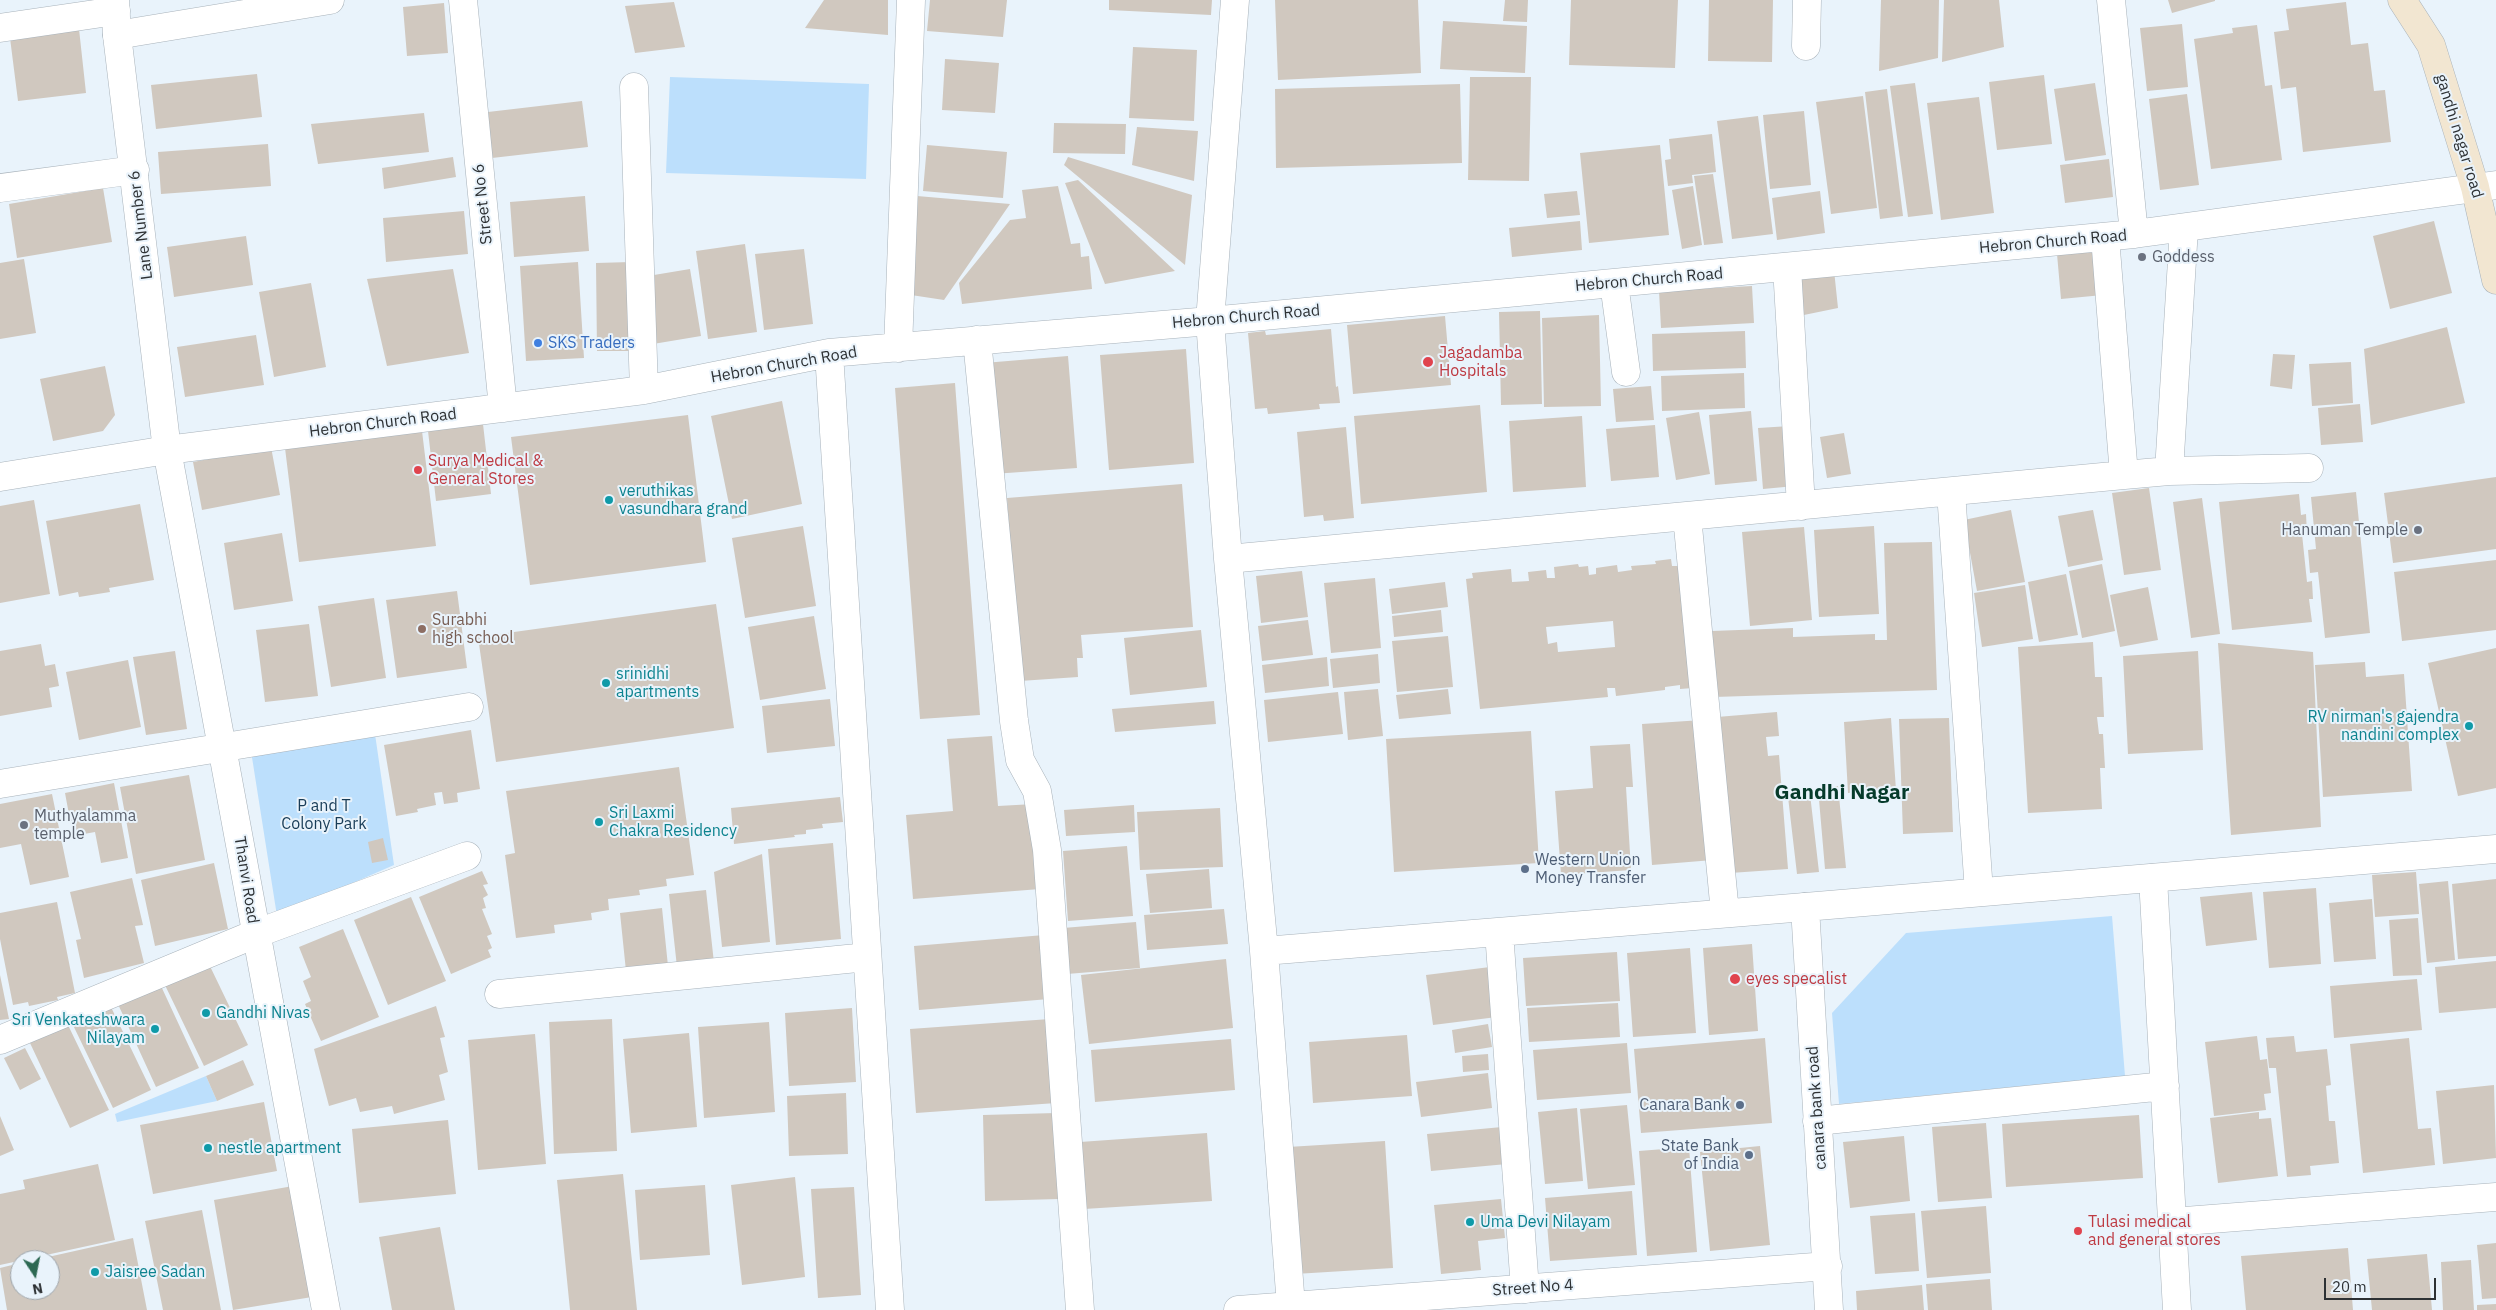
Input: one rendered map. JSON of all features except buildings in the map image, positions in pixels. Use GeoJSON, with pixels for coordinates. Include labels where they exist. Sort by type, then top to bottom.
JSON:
{"type":"FeatureCollection","features":[{"type":"Feature","properties":{"kind":"main road","name":"gandhi nagar road"},"geometry":{"type":"LineString","coordinates":[[2402,0],[2431,45],[2486,186],[2496,280]]}},
{"type":"Feature","properties":{"kind":"street"},"geometry":{"type":"LineString","coordinates":[[0,28],[116,16],[330,0]]}},
{"type":"Feature","properties":{"kind":"street","name":"Street No 6"},"geometry":{"type":"LineString","coordinates":[[462,0],[503,408]]}},
{"type":"Feature","properties":{"kind":"street"},"geometry":{"type":"LineString","coordinates":[[898,348],[911,0]]}},
{"type":"Feature","properties":{"kind":"street"},"geometry":{"type":"LineString","coordinates":[[1235,0],[1210,321],[1228,559],[1264,951],[1291,1306]]}},
{"type":"Feature","properties":{"kind":"street"},"geometry":{"type":"LineString","coordinates":[[1806,46],[1807,0]]}},
{"type":"Feature","properties":{"kind":"street"},"geometry":{"type":"LineString","coordinates":[[2111,0],[2134,234]]}},
{"type":"Feature","properties":{"kind":"street","name":"Lane Number 6"},"geometry":{"type":"LineString","coordinates":[[116,16],[167,450]]}},
{"type":"Feature","properties":{"kind":"street"},"geometry":{"type":"LineString","coordinates":[[634,87],[644,390]]}},
{"type":"Feature","properties":{"kind":"street"},"geometry":{"type":"LineString","coordinates":[[0,188],[135,170]]}},
{"type":"Feature","properties":{"kind":"street","name":"Hebron Church Road"},"geometry":{"type":"LineString","coordinates":[[0,477],[167,450],[644,390],[829,353],[1210,321],[2105,237],[2184,228],[2486,186]]}},
{"type":"Feature","properties":{"kind":"street"},"geometry":{"type":"LineString","coordinates":[[2169,471],[2184,228]]}},
{"type":"Feature","properties":{"kind":"street"},"geometry":{"type":"LineString","coordinates":[[2105,237],[2124,475]]}},
{"type":"Feature","properties":{"kind":"street"},"geometry":{"type":"LineString","coordinates":[[1788,267],[1801,506]]}},
{"type":"Feature","properties":{"kind":"street"},"geometry":{"type":"LineString","coordinates":[[1614,283],[1626,372]]}},
{"type":"Feature","properties":{"kind":"street"},"geometry":{"type":"LineString","coordinates":[[978,340],[1014,721],[1020,760],[1037,791],[1047,850],[1080,1310]]}},
{"type":"Feature","properties":{"kind":"street"},"geometry":{"type":"LineString","coordinates":[[829,353],[890,1310]]}},
{"type":"Feature","properties":{"kind":"street","name":"Thanvi Road"},"geometry":{"type":"LineString","coordinates":[[167,450],[326,1310]]}},
{"type":"Feature","properties":{"kind":"street"},"geometry":{"type":"LineString","coordinates":[[1228,559],[2169,471],[2309,468]]}},
{"type":"Feature","properties":{"kind":"street"},"geometry":{"type":"LineString","coordinates":[[1951,492],[1979,892]]}},
{"type":"Feature","properties":{"kind":"street"},"geometry":{"type":"LineString","coordinates":[[1687,516],[1725,913]]}},
{"type":"Feature","properties":{"kind":"street"},"geometry":{"type":"LineString","coordinates":[[0,784],[469,707]]}},
{"type":"Feature","properties":{"kind":"street"},"geometry":{"type":"LineString","coordinates":[[1264,951],[2496,849]]}},
{"type":"Feature","properties":{"kind":"street"},"geometry":{"type":"LineString","coordinates":[[0,1040],[255,934],[467,856]]}},
{"type":"Feature","properties":{"kind":"street"},"geometry":{"type":"LineString","coordinates":[[2153,878],[2177,1310]]}},
{"type":"Feature","properties":{"kind":"street","name":"canara bank road"},"geometry":{"type":"LineString","coordinates":[[1805,907],[1817,1121],[1828,1266],[1829,1310]]}},
{"type":"Feature","properties":{"kind":"street"},"geometry":{"type":"LineString","coordinates":[[1499,932],[1525,1289]]}},
{"type":"Feature","properties":{"kind":"street"},"geometry":{"type":"LineString","coordinates":[[499,994],[867,957]]}},
{"type":"Feature","properties":{"kind":"street"},"geometry":{"type":"LineString","coordinates":[[1817,1121],[2165,1086]]}},
{"type":"Feature","properties":{"kind":"street"},"geometry":{"type":"LineString","coordinates":[[2172,1222],[2496,1197]]}},
{"type":"Feature","properties":{"kind":"street","name":"Street No 4"},"geometry":{"type":"LineString","coordinates":[[1238,1310],[1828,1266]]}},
{"type":"Feature","properties":{"kind":"green space"},"geometry":{"type":"Polygon","coordinates":[[[670,77],[869,84],[866,179],[666,173],[670,77]]]}},
{"type":"Feature","properties":{"kind":"green space","name":"P and T Colony Park"},"geometry":{"type":"Polygon","coordinates":[[[375,734],[394,865],[277,916],[251,751],[375,734]]]}},
{"type":"Feature","properties":{"kind":"green space"},"geometry":{"type":"Polygon","coordinates":[[[2112,916],[2125,1076],[1839,1104],[1832,1013],[1906,933],[2112,916]]]}},
{"type":"Feature","properties":{"kind":"green space"},"geometry":{"type":"Polygon","coordinates":[[[206,1076],[217,1101],[117,1122],[115,1114],[206,1076]]]}},
{"type":"Feature","properties":{"kind":"place","name":"Goddess"},"geometry":{"type":"Point","coordinates":[2142,257]}},
{"type":"Feature","properties":{"kind":"place","name":"SKS Traders"},"geometry":{"type":"Point","coordinates":[538,343]}},
{"type":"Feature","properties":{"kind":"place","name":"Jagadamba Hospitals"},"geometry":{"type":"Point","coordinates":[1428,362]}},
{"type":"Feature","properties":{"kind":"place","name":"Surya Medical & General Stores"},"geometry":{"type":"Point","coordinates":[418,470]}},
{"type":"Feature","properties":{"kind":"place","name":"veruthikas vasundhara grand"},"geometry":{"type":"Point","coordinates":[609,500]}},
{"type":"Feature","properties":{"kind":"place","name":"Hanuman Temple"},"geometry":{"type":"Point","coordinates":[2418,530]}},
{"type":"Feature","properties":{"kind":"place","name":"Surabhi high school"},"geometry":{"type":"Point","coordinates":[422,629]}},
{"type":"Feature","properties":{"kind":"place","name":"srinidhi apartments"},"geometry":{"type":"Point","coordinates":[606,683]}},
{"type":"Feature","properties":{"kind":"place","name":"RV nirman's gajendra nandini complex"},"geometry":{"type":"Point","coordinates":[2469,726]}},
{"type":"Feature","properties":{"kind":"place","name":"Sri Laxmi Chakra Residency"},"geometry":{"type":"Point","coordinates":[599,822]}},
{"type":"Feature","properties":{"kind":"place","name":"Muthyalamma temple"},"geometry":{"type":"Point","coordinates":[24,825]}},
{"type":"Feature","properties":{"kind":"place","name":"Western Union Money Transfer"},"geometry":{"type":"Point","coordinates":[1525,869]}},
{"type":"Feature","properties":{"kind":"place","name":"eyes specalist"},"geometry":{"type":"Point","coordinates":[1735,979]}},
{"type":"Feature","properties":{"kind":"place","name":"Gandhi Nivas"},"geometry":{"type":"Point","coordinates":[206,1013]}},
{"type":"Feature","properties":{"kind":"place","name":"Sri Venkateshwara Nilayam"},"geometry":{"type":"Point","coordinates":[155,1029]}},
{"type":"Feature","properties":{"kind":"place","name":"Canara Bank"},"geometry":{"type":"Point","coordinates":[1740,1105]}},
{"type":"Feature","properties":{"kind":"place","name":"nestle apartment"},"geometry":{"type":"Point","coordinates":[208,1148]}},
{"type":"Feature","properties":{"kind":"place","name":"State Bank of India"},"geometry":{"type":"Point","coordinates":[1749,1155]}},
{"type":"Feature","properties":{"kind":"place","name":"Uma Devi Nilayam"},"geometry":{"type":"Point","coordinates":[1470,1222]}},
{"type":"Feature","properties":{"kind":"place","name":"Tulasi medical and general stores"},"geometry":{"type":"Point","coordinates":[2078,1231]}},
{"type":"Feature","properties":{"kind":"place","name":"Jaisree Sadan"},"geometry":{"type":"Point","coordinates":[95,1272]}},
{"type":"Feature","properties":{"kind":"district","name":"Gandhi Nagar"},"geometry":{"type":"Point","coordinates":[1842,793]}}]}
